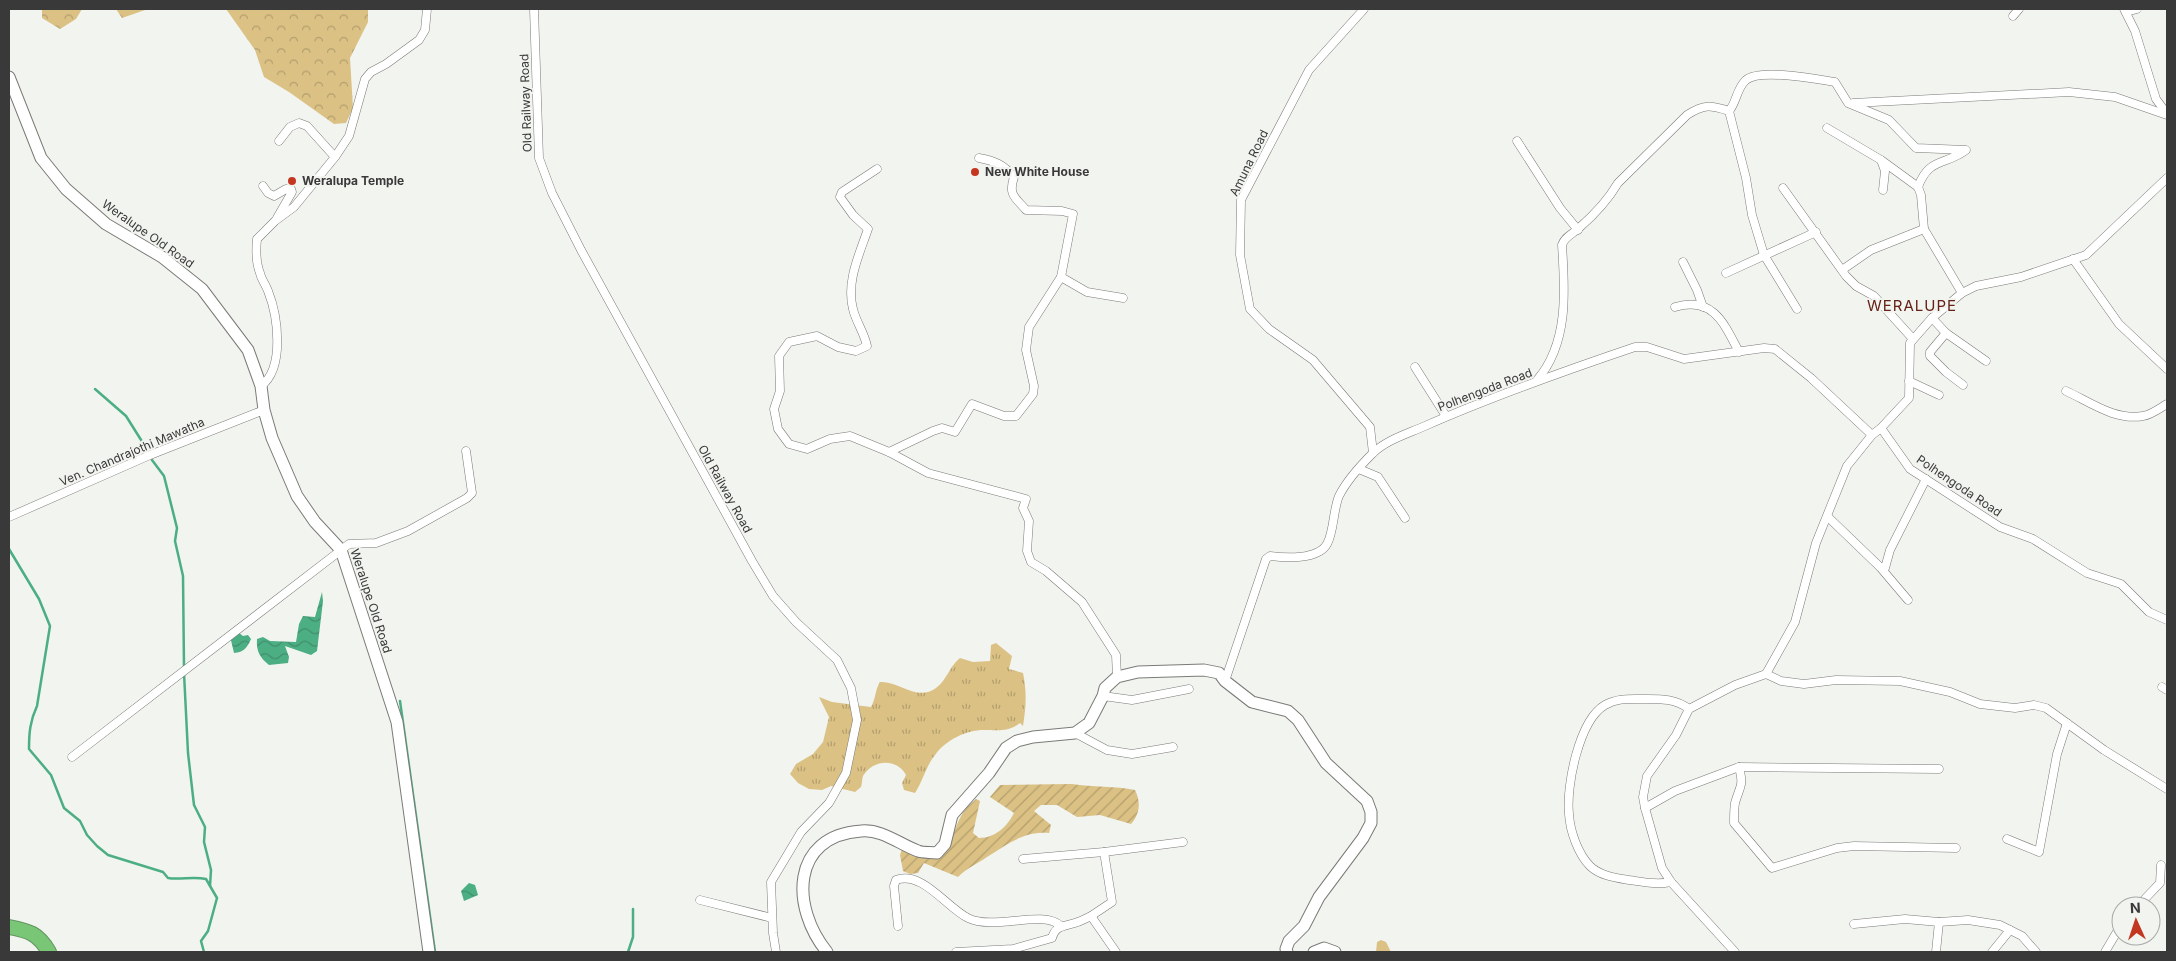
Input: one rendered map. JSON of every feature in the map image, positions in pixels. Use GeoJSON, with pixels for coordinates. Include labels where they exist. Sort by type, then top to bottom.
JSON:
{"type":"FeatureCollection","features":[{"type":"Feature","properties":{"kind":"highway"},"geometry":{"type":"LineString","coordinates":[[9,927],[31,931],[44,943],[49,952]]}},
{"type":"Feature","properties":{"kind":"street"},"geometry":{"type":"LineString","coordinates":[[261,386],[268,380],[276,359],[277,331],[268,291],[259,273],[256,246],[258,239],[275,221],[294,207],[335,157],[349,136],[365,79],[371,72],[386,64],[419,40],[426,30],[427,9]]}},
{"type":"Feature","properties":{"kind":"street","name":"Old Railway Road"},"geometry":{"type":"LineString","coordinates":[[534,9],[539,158],[552,193],[581,250],[756,568],[773,596],[796,622],[837,660],[851,688],[857,720],[846,773],[829,804],[801,832],[772,882],[772,918],[776,952]]}},
{"type":"Feature","properties":{"kind":"street","name":"Amuna Road"},"geometry":{"type":"LineString","coordinates":[[1364,9],[1309,70],[1241,200],[1240,255],[1250,309],[1269,329],[1313,360],[1370,427],[1373,453]]}},
{"type":"Feature","properties":{"kind":"street"},"geometry":{"type":"LineString","coordinates":[[2013,16],[2019,9]]}},
{"type":"Feature","properties":{"kind":"street"},"geometry":{"type":"LineString","coordinates":[[2137,9],[2125,10],[2135,31],[2156,99],[2167,115]]}},
{"type":"Feature","properties":{"kind":"street"},"geometry":{"type":"LineString","coordinates":[[1728,110],[1732,106],[1737,90],[1747,79],[1769,74],[1835,82],[1848,103],[1889,120],[1916,148],[1966,150],[1957,157],[1933,165],[1923,174],[1918,187]]}},
{"type":"Feature","properties":{"kind":"street","name":"Weralupe Old Road"},"geometry":{"type":"LineString","coordinates":[[9,78],[41,158],[66,189],[106,224],[162,257],[202,289],[248,350],[261,386],[264,410],[272,438],[297,496],[315,522],[341,550],[397,722],[429,952]]}},
{"type":"Feature","properties":{"kind":"street"},"geometry":{"type":"LineString","coordinates":[[1848,103],[2069,92],[2115,97],[2167,115]]}},
{"type":"Feature","properties":{"kind":"street"},"geometry":{"type":"LineString","coordinates":[[1534,384],[1546,370],[1556,345],[1562,319],[1565,292],[1562,244],[1564,239],[1578,230],[1610,196],[1618,183],[1687,115],[1699,107],[1712,106],[1728,110]]}},
{"type":"Feature","properties":{"kind":"street"},"geometry":{"type":"LineString","coordinates":[[1728,110],[1746,178],[1752,214],[1764,256],[1797,309]]}},
{"type":"Feature","properties":{"kind":"street"},"geometry":{"type":"LineString","coordinates":[[279,141],[290,127],[299,123],[307,126],[335,157]]}},
{"type":"Feature","properties":{"kind":"street"},"geometry":{"type":"LineString","coordinates":[[1827,128],[1881,160],[1918,187],[1922,195],[1924,229],[1962,293]]}},
{"type":"Feature","properties":{"kind":"street"},"geometry":{"type":"LineString","coordinates":[[1517,141],[1560,208],[1578,230]]}},
{"type":"Feature","properties":{"kind":"street"},"geometry":{"type":"LineString","coordinates":[[889,452],[934,430],[942,428],[955,432],[972,404],[1004,416],[1016,416],[1032,394],[1034,386],[1026,350],[1029,327],[1061,277],[1073,214],[1062,211],[1026,210],[1011,194],[1010,188],[1014,177],[1007,168],[999,162],[979,158]]}},
{"type":"Feature","properties":{"kind":"street"},"geometry":{"type":"LineString","coordinates":[[1881,160],[1885,171],[1883,190]]}},
{"type":"Feature","properties":{"kind":"street"},"geometry":{"type":"LineString","coordinates":[[877,169],[842,192],[840,197],[852,215],[868,230],[854,268],[850,290],[853,310],[864,333],[867,346],[856,351],[838,347],[817,336],[789,342],[779,356],[780,391],[774,409],[778,429],[788,444],[807,449],[830,439],[850,436],[889,452],[928,473],[1026,499],[1023,508],[1029,521],[1026,551],[1031,562],[1046,571],[1082,602],[1116,654],[1117,677]]}},
{"type":"Feature","properties":{"kind":"street"},"geometry":{"type":"LineString","coordinates":[[1735,952],[1671,882],[1662,868],[1644,808],[1643,797],[1647,776],[1676,735],[1689,709],[1735,685],[1766,674],[1795,622],[1816,543],[1848,466],[1872,435],[1909,398],[1910,343],[1913,339],[1932,318],[1962,293],[1976,286],[2021,277],[2086,255],[2167,178]]}},
{"type":"Feature","properties":{"kind":"street"},"geometry":{"type":"LineString","coordinates":[[264,186],[268,193],[274,196],[286,189],[291,189],[292,192],[275,221]]}},
{"type":"Feature","properties":{"kind":"street"},"geometry":{"type":"LineString","coordinates":[[1783,188],[1842,270],[1856,286],[1874,296],[1913,339]]}},
{"type":"Feature","properties":{"kind":"street"},"geometry":{"type":"LineString","coordinates":[[1842,270],[1871,250],[1924,229]]}},
{"type":"Feature","properties":{"kind":"street"},"geometry":{"type":"LineString","coordinates":[[1726,274],[1816,232]]}},
{"type":"Feature","properties":{"kind":"street"},"geometry":{"type":"LineString","coordinates":[[2073,259],[2119,324],[2167,369]]}},
{"type":"Feature","properties":{"kind":"street"},"geometry":{"type":"LineString","coordinates":[[1683,262],[1703,306]]}},
{"type":"Feature","properties":{"kind":"street"},"geometry":{"type":"LineString","coordinates":[[1061,277],[1087,292],[1123,298]]}},
{"type":"Feature","properties":{"kind":"street"},"geometry":{"type":"LineString","coordinates":[[1675,307],[1686,304],[1703,306],[1715,312],[1725,324],[1739,352]]}},
{"type":"Feature","properties":{"kind":"street"},"geometry":{"type":"LineString","coordinates":[[1932,318],[1946,333],[1986,361]]}},
{"type":"Feature","properties":{"kind":"street"},"geometry":{"type":"LineString","coordinates":[[1946,333],[1930,352],[1930,356],[1963,385]]}},
{"type":"Feature","properties":{"kind":"street","name":"Polhengoda Road"},"geometry":{"type":"LineString","coordinates":[[1226,681],[1266,559],[1270,556],[1287,558],[1303,556],[1319,551],[1327,544],[1340,495],[1373,453],[1385,443],[1446,416],[1534,384],[1557,373],[1635,347],[1647,347],[1684,359],[1764,348],[1775,349],[1811,378],[1872,435]]}},
{"type":"Feature","properties":{"kind":"street"},"geometry":{"type":"LineString","coordinates":[[1414,367],[1446,416]]}},
{"type":"Feature","properties":{"kind":"street"},"geometry":{"type":"LineString","coordinates":[[1909,381],[1939,395]]}},
{"type":"Feature","properties":{"kind":"street"},"geometry":{"type":"LineString","coordinates":[[2066,392],[2094,404],[2105,412],[2132,417],[2144,416],[2167,404]]}},
{"type":"Feature","properties":{"kind":"street","name":"Ven. Chandrajothi Mawatha"},"geometry":{"type":"LineString","coordinates":[[9,517],[150,456],[264,410]]}},
{"type":"Feature","properties":{"kind":"street","name":"Polhengoda Road"},"geometry":{"type":"LineString","coordinates":[[1881,428],[1910,469],[2000,527],[2033,540],[2087,573],[2121,584],[2149,612],[2167,620]]}},
{"type":"Feature","properties":{"kind":"street"},"geometry":{"type":"LineString","coordinates":[[72,757],[349,544],[376,543],[408,531],[467,498],[472,493],[472,487],[466,451]]}},
{"type":"Feature","properties":{"kind":"street"},"geometry":{"type":"LineString","coordinates":[[1359,469],[1378,477],[1405,518]]}},
{"type":"Feature","properties":{"kind":"street"},"geometry":{"type":"LineString","coordinates":[[1880,567],[1886,567],[1890,550],[1926,479]]}},
{"type":"Feature","properties":{"kind":"street"},"geometry":{"type":"LineString","coordinates":[[1828,517],[1880,567],[1908,600]]}},
{"type":"Feature","properties":{"kind":"street"},"geometry":{"type":"LineString","coordinates":[[827,952],[821,944],[803,904],[803,874],[816,850],[841,834],[863,831],[894,838],[919,852],[937,853],[945,844],[952,815],[989,774],[1006,748],[1017,741],[1033,737],[1075,733],[1089,723],[1103,696],[1105,688],[1117,677],[1138,672],[1204,670],[1219,673],[1252,702],[1288,711],[1298,720],[1326,762],[1367,802],[1371,812],[1371,823],[1363,838],[1319,897],[1304,926],[1289,941],[1286,948],[1287,952]]}},
{"type":"Feature","properties":{"kind":"street"},"geometry":{"type":"LineString","coordinates":[[1766,674],[1781,681],[1804,684],[1836,680],[1900,681],[1950,692],[1980,704],[2015,708],[2034,705],[2046,708],[2104,750],[2167,789]]}},
{"type":"Feature","properties":{"kind":"street"},"geometry":{"type":"LineString","coordinates":[[1103,696],[1132,700],[1189,689]]}},
{"type":"Feature","properties":{"kind":"street"},"geometry":{"type":"LineString","coordinates":[[1671,882],[1649,883],[1616,878],[1596,871],[1589,865],[1576,843],[1569,815],[1568,797],[1581,742],[1593,714],[1604,706],[1616,699],[1663,699],[1681,703],[1689,709]]}},
{"type":"Feature","properties":{"kind":"street"},"geometry":{"type":"LineString","coordinates":[[2007,839],[2039,852],[2057,754],[2067,723]]}},
{"type":"Feature","properties":{"kind":"street"},"geometry":{"type":"LineString","coordinates":[[1075,733],[1107,750],[1132,754],[1173,747]]}},
{"type":"Feature","properties":{"kind":"street"},"geometry":{"type":"LineString","coordinates":[[1644,808],[1675,791],[1739,767],[1939,769]]}},
{"type":"Feature","properties":{"kind":"street"},"geometry":{"type":"LineString","coordinates":[[1739,767],[1742,779],[1740,793],[1736,802],[1734,823],[1772,868],[1837,848],[1854,846],[1956,848]]}},
{"type":"Feature","properties":{"kind":"street"},"geometry":{"type":"LineString","coordinates":[[1023,859],[1104,852],[1183,842]]}},
{"type":"Feature","properties":{"kind":"street"},"geometry":{"type":"LineString","coordinates":[[956,952],[1014,949],[1035,944],[1052,938],[1054,931],[1062,926],[1091,916],[1112,902],[1104,852]]}},
{"type":"Feature","properties":{"kind":"street"},"geometry":{"type":"LineString","coordinates":[[2147,896],[2160,882],[2161,865]]}},
{"type":"Feature","properties":{"kind":"street"},"geometry":{"type":"LineString","coordinates":[[898,926],[894,886],[896,880],[903,877],[926,885],[968,918],[991,923],[1051,919],[1062,926]]}},
{"type":"Feature","properties":{"kind":"street"},"geometry":{"type":"LineString","coordinates":[[700,900],[772,918]]}},
{"type":"Feature","properties":{"kind":"street"},"geometry":{"type":"LineString","coordinates":[[1091,916],[1116,952]]}},
{"type":"Feature","properties":{"kind":"street"},"geometry":{"type":"LineString","coordinates":[[1854,924],[1904,919],[1939,922],[1968,920],[2000,925],[2022,936],[2036,952]]}},
{"type":"Feature","properties":{"kind":"street"},"geometry":{"type":"LineString","coordinates":[[1936,952],[1939,922]]}},
{"type":"Feature","properties":{"kind":"street"},"geometry":{"type":"LineString","coordinates":[[1992,952],[2010,930]]}},
{"type":"Feature","properties":{"kind":"street"},"geometry":{"type":"LineString","coordinates":[[1314,952],[1324,948],[1335,952]]}},
{"type":"Feature","properties":{"kind":"green space"},"geometry":{"type":"Polygon","coordinates":[[[42,9],[82,9],[76,19],[60,29],[42,18],[42,9]]]}},
{"type":"Feature","properties":{"kind":"green space"},"geometry":{"type":"Polygon","coordinates":[[[116,9],[148,9],[122,18],[116,9]]]}},
{"type":"Feature","properties":{"kind":"green space"},"geometry":{"type":"Polygon","coordinates":[[[226,9],[368,9],[368,22],[350,58],[353,108],[346,123],[334,124],[264,77],[255,50],[226,9]]]}},
{"type":"Feature","properties":{"kind":"green space"},"geometry":{"type":"Polygon","coordinates":[[[996,643],[1012,656],[1009,669],[1023,673],[1026,700],[1023,726],[1020,723],[1007,729],[977,730],[951,740],[932,759],[915,793],[904,790],[902,783],[906,775],[902,769],[891,763],[879,764],[867,770],[863,776],[861,787],[855,792],[831,786],[822,790],[809,789],[798,783],[790,774],[796,764],[813,754],[823,742],[829,717],[819,697],[832,702],[871,707],[880,682],[895,684],[915,692],[929,692],[940,685],[960,658],[973,662],[990,661],[991,645],[996,643]]]}},
{"type":"Feature","properties":{"kind":"green space"},"geometry":{"type":"Polygon","coordinates":[[[1072,784],[1135,790],[1139,803],[1138,812],[1131,824],[1100,815],[1077,817],[1057,805],[1041,805],[1034,811],[1051,825],[1049,833],[1032,834],[1016,839],[958,877],[924,863],[918,873],[910,874],[903,871],[900,855],[902,849],[920,857],[930,859],[938,857],[949,844],[960,817],[976,799],[980,801],[973,833],[979,838],[985,838],[1000,831],[1014,813],[990,797],[1000,785],[1072,784]]]}},
{"type":"Feature","properties":{"kind":"green space"},"geometry":{"type":"Polygon","coordinates":[[[1381,940],[1386,942],[1391,952],[1376,952],[1377,942],[1381,940]]]}},
{"type":"Feature","properties":{"kind":"water"},"geometry":{"type":"Polygon","coordinates":[[[322,592],[323,601],[317,651],[311,655],[285,646],[289,657],[288,663],[269,665],[259,654],[257,639],[263,637],[270,641],[296,642],[299,624],[303,616],[315,617],[322,592]]]}},
{"type":"Feature","properties":{"kind":"water"},"geometry":{"type":"Polygon","coordinates":[[[238,632],[243,636],[248,635],[251,639],[245,649],[234,653],[230,636],[238,632]]]}},
{"type":"Feature","properties":{"kind":"water"},"geometry":{"type":"Polygon","coordinates":[[[469,883],[475,885],[478,895],[464,901],[461,891],[469,883]]]}},
{"type":"Feature","properties":{"kind":"waterway"},"geometry":{"type":"LineString","coordinates":[[95,389],[126,416],[148,451]]}},
{"type":"Feature","properties":{"kind":"waterway"},"geometry":{"type":"LineString","coordinates":[[152,460],[164,476],[177,528],[175,541],[183,576],[184,667]]}},
{"type":"Feature","properties":{"kind":"waterway"},"geometry":{"type":"LineString","coordinates":[[9,549],[39,599],[50,626],[37,706],[30,727],[29,749],[51,775],[64,808],[80,821],[87,835],[108,855],[163,872],[168,878],[206,879],[217,898],[208,931],[201,941],[204,952]]}},
{"type":"Feature","properties":{"kind":"waterway"},"geometry":{"type":"LineString","coordinates":[[184,673],[188,753],[194,805],[205,827],[204,842],[211,870],[210,886]]}},
{"type":"Feature","properties":{"kind":"waterway"},"geometry":{"type":"LineString","coordinates":[[400,701],[435,952]]}},
{"type":"Feature","properties":{"kind":"waterway"},"geometry":{"type":"LineString","coordinates":[[628,952],[633,937],[633,909]]}},
{"type":"Feature","properties":{"kind":"place","name":"New White House"},"geometry":{"type":"Point","coordinates":[975,172]}},
{"type":"Feature","properties":{"kind":"place","name":"Weralupa Temple"},"geometry":{"type":"Point","coordinates":[292,181]}},
{"type":"Feature","properties":{"kind":"district","name":"WERALUPE"},"geometry":{"type":"Point","coordinates":[1912,306]}}]}
